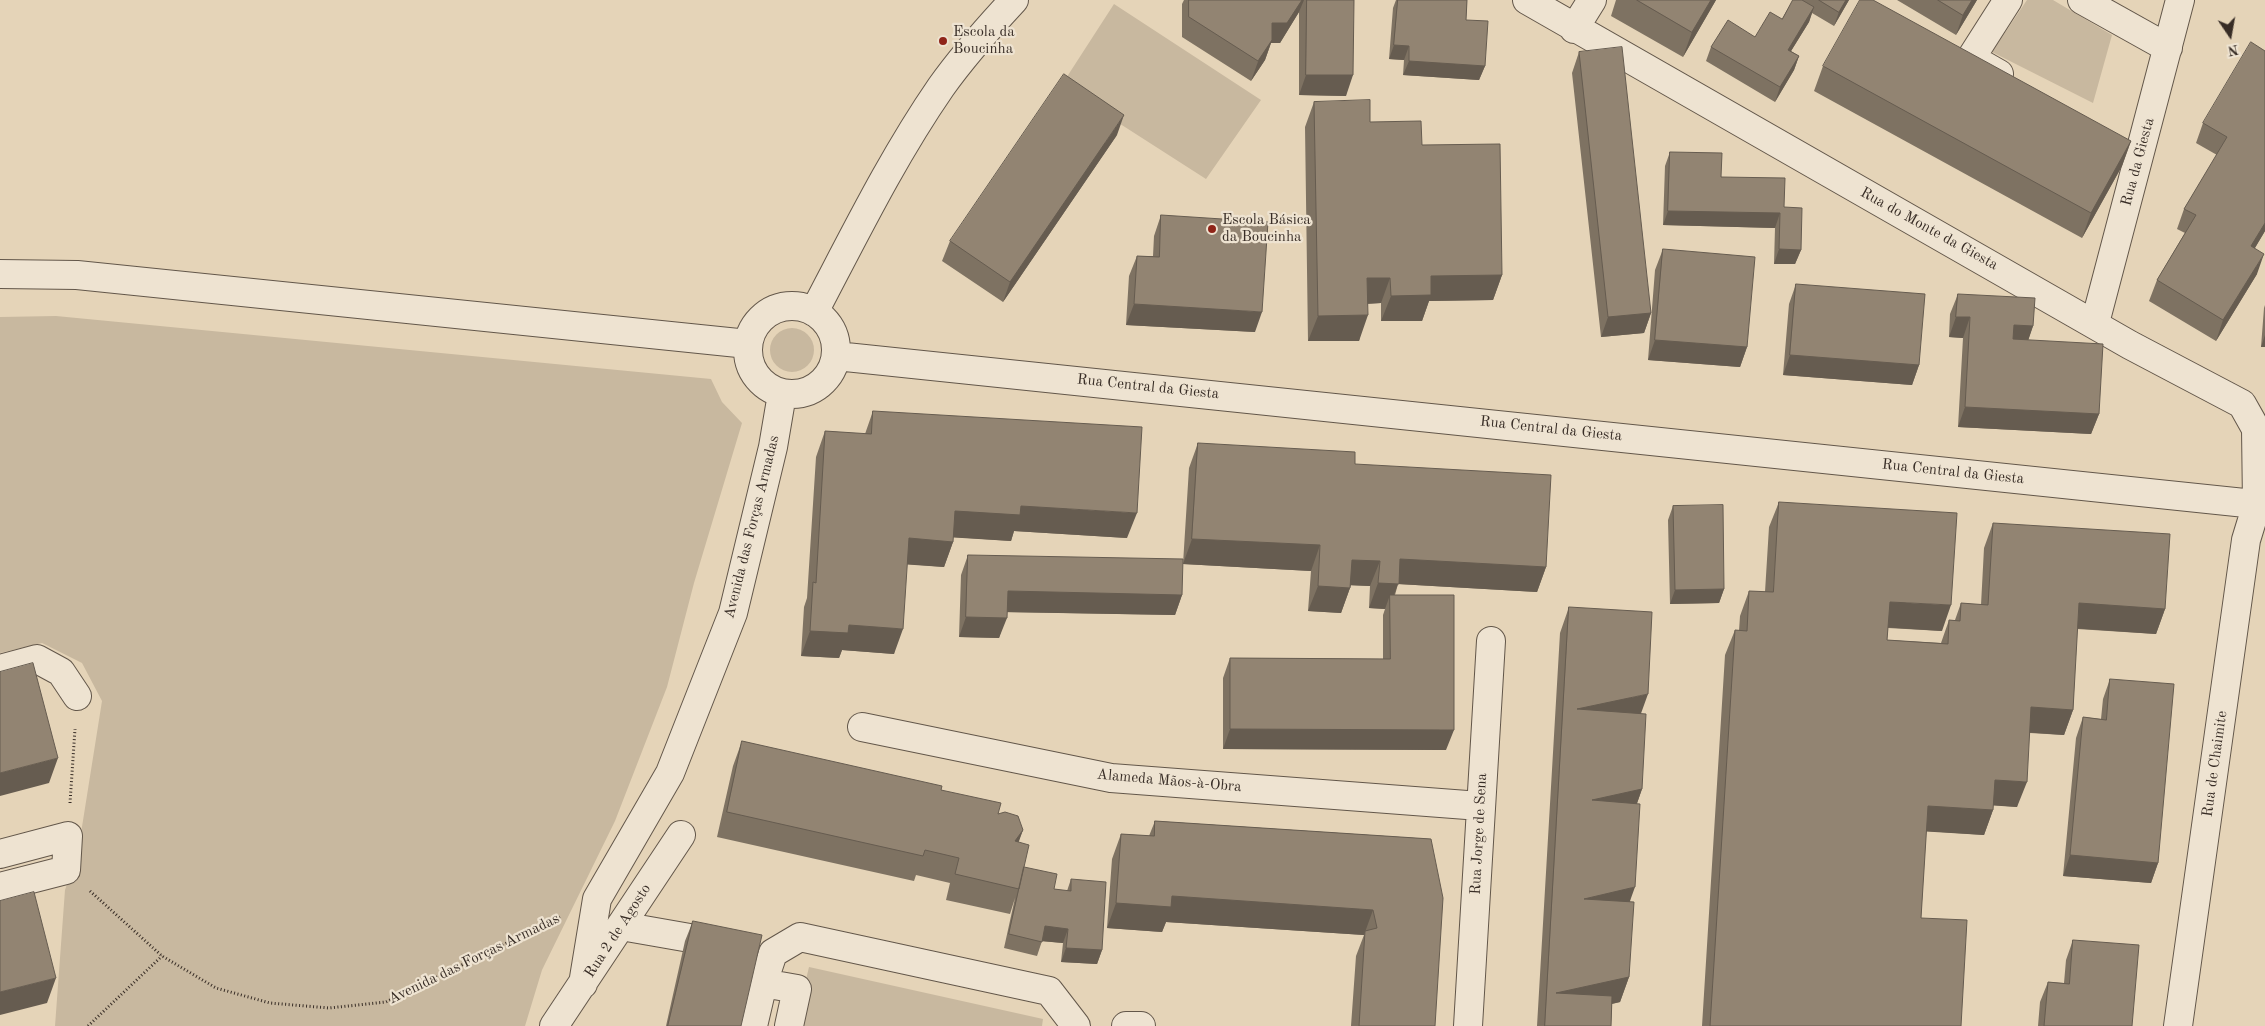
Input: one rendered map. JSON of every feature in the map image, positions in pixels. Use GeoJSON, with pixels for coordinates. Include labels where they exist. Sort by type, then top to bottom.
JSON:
{"type":"FeatureCollection","features":[{"type":"Feature","properties":{"kind":"street"},"geometry":{"type":"LineString","coordinates":[[814,312],[902,148],[942,87],[987,29],[1014,0]]}},
{"type":"Feature","properties":{"kind":"street","name":"Rua do Monte da Giesta"},"geometry":{"type":"LineString","coordinates":[[1527,0],[1574,29],[2095,323],[2130,345],[2242,404],[2256,429],[2261,504]]}},
{"type":"Feature","properties":{"kind":"street"},"geometry":{"type":"LineString","coordinates":[[1574,29],[1592,0]]}},
{"type":"Feature","properties":{"kind":"street"},"geometry":{"type":"LineString","coordinates":[[2008,0],[1971,58],[2022,88]]}},
{"type":"Feature","properties":{"kind":"street"},"geometry":{"type":"LineString","coordinates":[[2082,0],[2168,48]]}},
{"type":"Feature","properties":{"kind":"street","name":"Rua da Giesta"},"geometry":{"type":"LineString","coordinates":[[2095,323],[2180,0]]}},
{"type":"Feature","properties":{"kind":"street"},"geometry":{"type":"LineString","coordinates":[[2114,141],[2139,155]]}},
{"type":"Feature","properties":{"kind":"street"},"geometry":{"type":"LineString","coordinates":[[0,274],[77,276],[748,344]]}},
{"type":"Feature","properties":{"kind":"street"},"geometry":{"type":"LineString","coordinates":[[786,306],[801,307],[814,312],[825,320],[832,330],[836,343],[836,356],[832,370],[823,382],[812,390],[798,394],[782,394],[770,389],[756,376],[748,357],[748,344],[752,331],[760,319],[773,310],[786,306]]}},
{"type":"Feature","properties":{"kind":"street","name":"Rua Central da Giesta"},"geometry":{"type":"LineString","coordinates":[[836,356],[2261,504]]}},
{"type":"Feature","properties":{"kind":"street","name":"Avenida das Forças Armadas"},"geometry":{"type":"LineString","coordinates":[[583,984],[596,899],[670,773],[733,613],[773,447],[782,394]]}},
{"type":"Feature","properties":{"kind":"street","name":"Rua de Chaimite"},"geometry":{"type":"LineString","coordinates":[[2178,1026],[2246,540],[2261,504]]}},
{"type":"Feature","properties":{"kind":"street","name":"Rua Jorge de Sena"},"geometry":{"type":"LineString","coordinates":[[1468,1026],[1491,641]]}},
{"type":"Feature","properties":{"kind":"street"},"geometry":{"type":"LineString","coordinates":[[0,669],[37,659],[61,672],[78,696]]}},
{"type":"Feature","properties":{"kind":"street","name":"Alameda Mãos-à-Obra"},"geometry":{"type":"LineString","coordinates":[[862,727],[1111,778],[1480,806]]}},
{"type":"Feature","properties":{"kind":"street","name":"Rua 2 de Agosto"},"geometry":{"type":"LineString","coordinates":[[554,1026],[681,835]]}},
{"type":"Feature","properties":{"kind":"street"},"geometry":{"type":"LineString","coordinates":[[0,854],[68,836],[66,870],[0,887]]}},
{"type":"Feature","properties":{"kind":"street"},"geometry":{"type":"LineString","coordinates":[[621,926],[773,953],[800,937],[1049,992],[1076,1026]]}},
{"type":"Feature","properties":{"kind":"street"},"geometry":{"type":"LineString","coordinates":[[753,1026],[763,983],[773,953]]}},
{"type":"Feature","properties":{"kind":"street"},"geometry":{"type":"LineString","coordinates":[[763,983],[797,989],[789,1026]]}},
{"type":"Feature","properties":{"kind":"path"},"geometry":{"type":"LineString","coordinates":[[68,836],[78,696]]}},
{"type":"Feature","properties":{"kind":"path","name":"Avenida das Forças Armadas"},"geometry":{"type":"LineString","coordinates":[[66,870],[162,956],[216,988],[270,1003],[329,1008],[386,1002],[596,899]]}},
{"type":"Feature","properties":{"kind":"path"},"geometry":{"type":"LineString","coordinates":[[88,1026],[162,956]]}},
{"type":"Feature","properties":{"kind":"shaded area"},"geometry":{"type":"Polygon","coordinates":[[[2027,0],[2053,0],[2112,35],[2093,103],[1992,52],[2027,0]]]}},
{"type":"Feature","properties":{"kind":"shaded area"},"geometry":{"type":"Polygon","coordinates":[[[1114,4],[1261,100],[1206,179],[1061,86],[1114,4]]]}},
{"type":"Feature","properties":{"kind":"shaded area"},"geometry":{"type":"Polygon","coordinates":[[[56,316],[711,379],[722,402],[742,423],[694,583],[667,687],[615,821],[542,970],[525,1026],[55,1026],[65,890],[78,852],[102,701],[82,663],[42,643],[0,653],[0,317],[56,316]]]}},
{"type":"Feature","properties":{"kind":"shaded area"},"geometry":{"type":"Polygon","coordinates":[[[796,328],[808,334],[813,341],[813,359],[808,366],[801,371],[788,372],[780,369],[773,362],[770,346],[773,338],[780,331],[796,328]]]}},
{"type":"Feature","properties":{"kind":"shaded area"},"geometry":{"type":"Polygon","coordinates":[[[809,967],[1043,1019],[1042,1026],[795,1026],[809,967]]]}},
{"type":"Feature","properties":{"kind":"building"},"geometry":{"type":"Polygon","coordinates":[[[1189,0],[1302,0],[1287,23],[1272,23],[1272,40],[1258,61],[1189,17],[1189,0]]]}},
{"type":"Feature","properties":{"kind":"building"},"geometry":{"type":"Polygon","coordinates":[[[1307,0],[1354,0],[1353,75],[1306,75],[1307,0]]]}},
{"type":"Feature","properties":{"kind":"building"},"geometry":{"type":"Polygon","coordinates":[[[1398,0],[1467,0],[1466,20],[1488,21],[1485,66],[1409,61],[1409,46],[1394,45],[1398,0]]]}},
{"type":"Feature","properties":{"kind":"building"},"geometry":{"type":"Polygon","coordinates":[[[1637,0],[1711,0],[1692,32],[1637,0]]]}},
{"type":"Feature","properties":{"kind":"building"},"geometry":{"type":"Polygon","coordinates":[[[1793,0],[1802,0],[1814,7],[1788,50],[1799,56],[1780,87],[1711,47],[1728,20],[1755,37],[1770,12],[1782,19],[1793,0]]]}},
{"type":"Feature","properties":{"kind":"building"},"geometry":{"type":"Polygon","coordinates":[[[1819,0],[1846,0],[1839,12],[1819,0]]]}},
{"type":"Feature","properties":{"kind":"building"},"geometry":{"type":"Polygon","coordinates":[[[1860,0],[1873,0],[2131,141],[2091,213],[1823,66],[1860,0]]]}},
{"type":"Feature","properties":{"kind":"building"},"geometry":{"type":"Polygon","coordinates":[[[1938,0],[1972,0],[1963,15],[1938,0]]]}},
{"type":"Feature","properties":{"kind":"building"},"geometry":{"type":"Polygon","coordinates":[[[2251,42],[2265,51],[2265,223],[2251,246],[2264,254],[2223,320],[2157,280],[2196,215],[2184,209],[2227,137],[2203,123],[2251,42]]]}},
{"type":"Feature","properties":{"kind":"building"},"geometry":{"type":"Polygon","coordinates":[[[1622,47],[1651,313],[1608,317],[1579,52],[1622,47]]]}},
{"type":"Feature","properties":{"kind":"building"},"geometry":{"type":"Polygon","coordinates":[[[1064,74],[1124,115],[1010,282],[950,241],[1064,74]]]}},
{"type":"Feature","properties":{"kind":"building"},"geometry":{"type":"Polygon","coordinates":[[[1370,100],[1370,122],[1421,121],[1422,145],[1500,144],[1502,275],[1431,276],[1431,295],[1391,296],[1390,278],[1367,278],[1368,315],[1318,316],[1314,102],[1370,100]]]}},
{"type":"Feature","properties":{"kind":"building"},"geometry":{"type":"Polygon","coordinates":[[[1670,152],[1722,153],[1721,177],[1785,178],[1784,207],[1802,208],[1801,250],[1779,249],[1780,213],[1668,211],[1670,152]]]}},
{"type":"Feature","properties":{"kind":"building"},"geometry":{"type":"Polygon","coordinates":[[[1161,215],[1268,222],[1262,312],[1134,304],[1137,256],[1159,257],[1161,215]]]}},
{"type":"Feature","properties":{"kind":"building"},"geometry":{"type":"Polygon","coordinates":[[[1663,249],[1755,257],[1747,347],[1655,340],[1663,249]]]}},
{"type":"Feature","properties":{"kind":"building"},"geometry":{"type":"Polygon","coordinates":[[[1796,284],[1925,294],[1919,365],[1790,355],[1796,284]]]}},
{"type":"Feature","properties":{"kind":"building"},"geometry":{"type":"Polygon","coordinates":[[[1958,294],[2035,298],[2033,326],[2014,325],[2013,339],[2103,344],[2099,414],[1965,407],[1970,317],[1956,317],[1958,294]]]}},
{"type":"Feature","properties":{"kind":"building"},"geometry":{"type":"Polygon","coordinates":[[[873,411],[1142,427],[1137,513],[1021,506],[1020,515],[955,511],[953,542],[909,538],[903,629],[849,625],[848,633],[810,631],[813,582],[816,583],[825,431],[871,434],[873,411]]]}},
{"type":"Feature","properties":{"kind":"building"},"geometry":{"type":"Polygon","coordinates":[[[1198,443],[1355,452],[1355,464],[1551,475],[1546,567],[1400,559],[1399,584],[1378,583],[1380,561],[1352,560],[1350,588],[1318,586],[1320,545],[1192,539],[1198,443]]]}},
{"type":"Feature","properties":{"kind":"building"},"geometry":{"type":"Polygon","coordinates":[[[1779,502],[1957,513],[1951,605],[1890,602],[1887,640],[1948,644],[1949,620],[1960,621],[1961,603],[1988,605],[1993,523],[2170,534],[2165,609],[2079,603],[2073,710],[2031,707],[2027,782],[1995,780],[1993,810],[1928,806],[1921,918],[1967,920],[1961,1026],[1710,1026],[1735,630],[1747,631],[1749,591],[1773,592],[1779,502]]]}},
{"type":"Feature","properties":{"kind":"building"},"geometry":{"type":"Polygon","coordinates":[[[1723,505],[1724,589],[1675,590],[1673,506],[1723,505]]]}},
{"type":"Feature","properties":{"kind":"building"},"geometry":{"type":"Polygon","coordinates":[[[968,555],[1183,559],[1182,595],[1008,591],[1007,618],[966,617],[968,555]]]}},
{"type":"Feature","properties":{"kind":"building"},"geometry":{"type":"Polygon","coordinates":[[[1390,595],[1454,595],[1454,730],[1230,729],[1230,658],[1390,659],[1390,595]]]}},
{"type":"Feature","properties":{"kind":"building"},"geometry":{"type":"Polygon","coordinates":[[[1569,607],[1652,612],[1648,694],[1577,709],[1646,714],[1642,789],[1592,800],[1640,804],[1635,887],[1584,899],[1634,902],[1629,977],[1556,993],[1612,996],[1611,1026],[1545,1026],[1569,607]]]}},
{"type":"Feature","properties":{"kind":"building"},"geometry":{"type":"Polygon","coordinates":[[[33,663],[58,758],[0,773],[0,672],[33,663]]]}},
{"type":"Feature","properties":{"kind":"building"},"geometry":{"type":"Polygon","coordinates":[[[2110,679],[2174,684],[2158,863],[2070,855],[2083,717],[2106,720],[2110,679]]]}},
{"type":"Feature","properties":{"kind":"building"},"geometry":{"type":"Polygon","coordinates":[[[742,741],[942,786],[941,790],[1001,803],[998,814],[1005,812],[1018,816],[1023,830],[1015,841],[1029,845],[1019,889],[955,874],[959,858],[925,850],[923,856],[727,812],[742,741]]]}},
{"type":"Feature","properties":{"kind":"building"},"geometry":{"type":"Polygon","coordinates":[[[1155,821],[1431,839],[1443,898],[1435,1026],[1359,1026],[1365,931],[1377,928],[1373,910],[1172,896],[1171,907],[1116,903],[1121,834],[1154,836],[1155,821]]]}},
{"type":"Feature","properties":{"kind":"building"},"geometry":{"type":"Polygon","coordinates":[[[1024,867],[1057,874],[1054,889],[1071,891],[1071,879],[1106,882],[1102,950],[1066,948],[1068,929],[1045,926],[1042,942],[1009,934],[1024,867]]]}},
{"type":"Feature","properties":{"kind":"building"},"geometry":{"type":"Polygon","coordinates":[[[34,892],[56,978],[0,992],[0,901],[34,892]]]}},
{"type":"Feature","properties":{"kind":"building"},"geometry":{"type":"Polygon","coordinates":[[[693,921],[762,935],[741,1026],[668,1026],[693,921]]]}},
{"type":"Feature","properties":{"kind":"building"},"geometry":{"type":"Polygon","coordinates":[[[2073,940],[2139,945],[2132,1026],[2044,1026],[2048,982],[2069,984],[2073,940]]]}},
{"type":"Feature","properties":{"kind":"place","name":"Escola da Boucinha"},"geometry":{"type":"Point","coordinates":[943,41]}},
{"type":"Feature","properties":{"kind":"place","name":"Escola Básica da Boucinha"},"geometry":{"type":"Point","coordinates":[1212,229]}}]}
